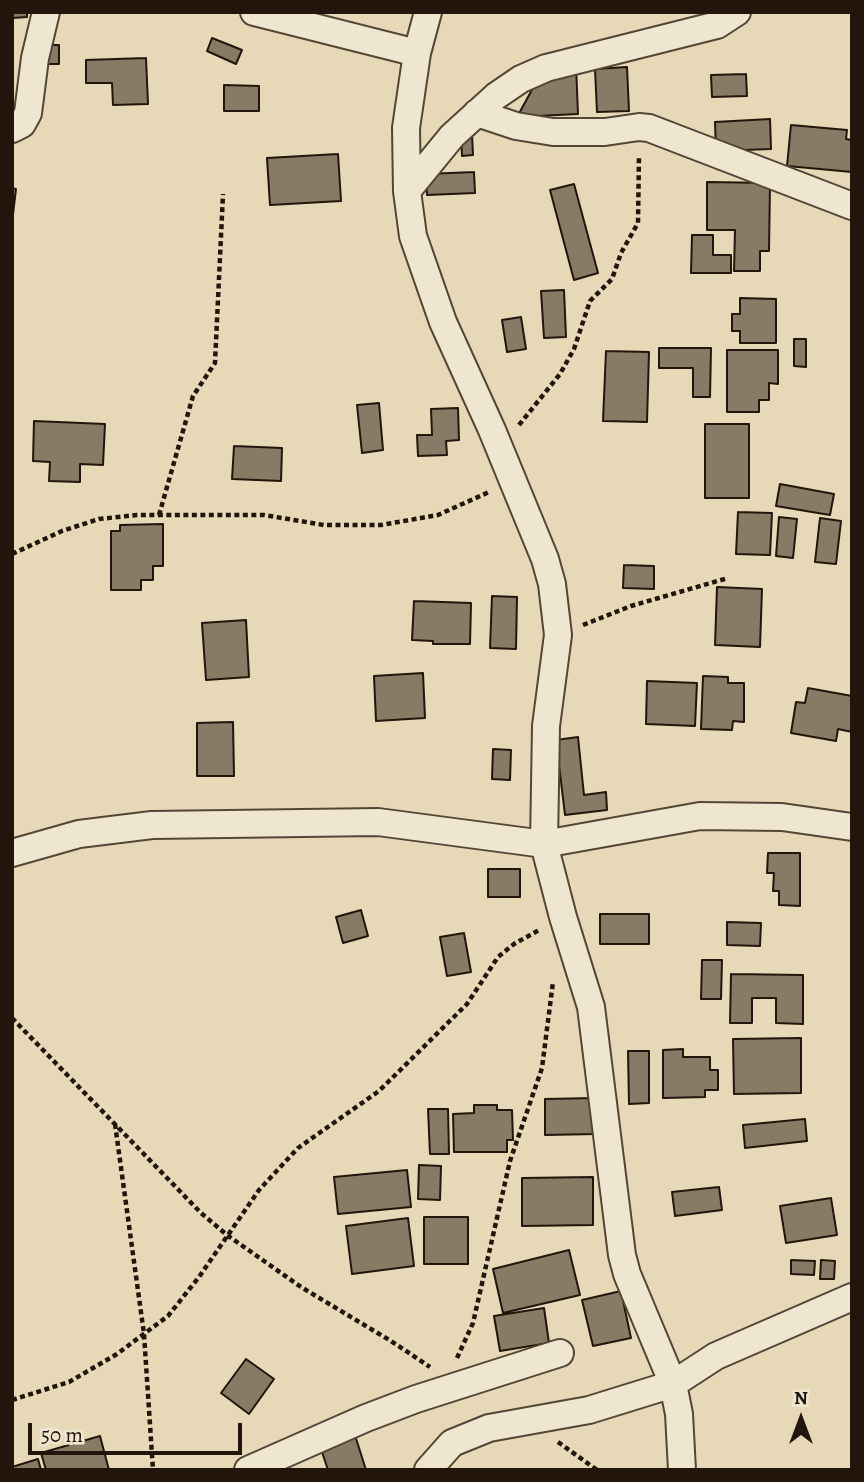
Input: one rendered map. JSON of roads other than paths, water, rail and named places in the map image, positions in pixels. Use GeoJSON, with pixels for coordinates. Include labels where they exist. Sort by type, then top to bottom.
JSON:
{"type":"FeatureCollection","features":[{"type":"Feature","properties":{"kind":"street"},"geometry":{"type":"LineString","coordinates":[[12,129],[22,124],[28,113],[35,58],[46,12]]}},
{"type":"Feature","properties":{"kind":"street"},"geometry":{"type":"LineString","coordinates":[[254,12],[417,53]]}},
{"type":"Feature","properties":{"kind":"street"},"geometry":{"type":"LineString","coordinates":[[428,12],[417,53],[406,128],[407,191],[413,236],[443,322],[492,430],[545,559],[555,601],[558,635],[546,726],[544,844],[591,1007],[622,1255],[627,1274],[673,1384],[680,1414],[682,1470]]}},
{"type":"Feature","properties":{"kind":"street"},"geometry":{"type":"LineString","coordinates":[[407,191],[452,136],[496,96],[521,79],[546,68],[717,25],[737,12]]}},
{"type":"Feature","properties":{"kind":"street"},"geometry":{"type":"LineString","coordinates":[[477,113],[516,126],[553,132],[605,132],[649,128],[852,206]]}},
{"type":"Feature","properties":{"kind":"street"},"geometry":{"type":"LineString","coordinates":[[12,853],[79,834],[152,825],[378,822],[544,844],[700,816],[782,817],[852,827]]}},
{"type":"Feature","properties":{"kind":"street"},"geometry":{"type":"LineString","coordinates":[[428,1470],[452,1443],[489,1428],[589,1410],[673,1384],[716,1356],[852,1297]]}},
{"type":"Feature","properties":{"kind":"street"},"geometry":{"type":"LineString","coordinates":[[248,1470],[451,1381],[560,1353]]}}]}
